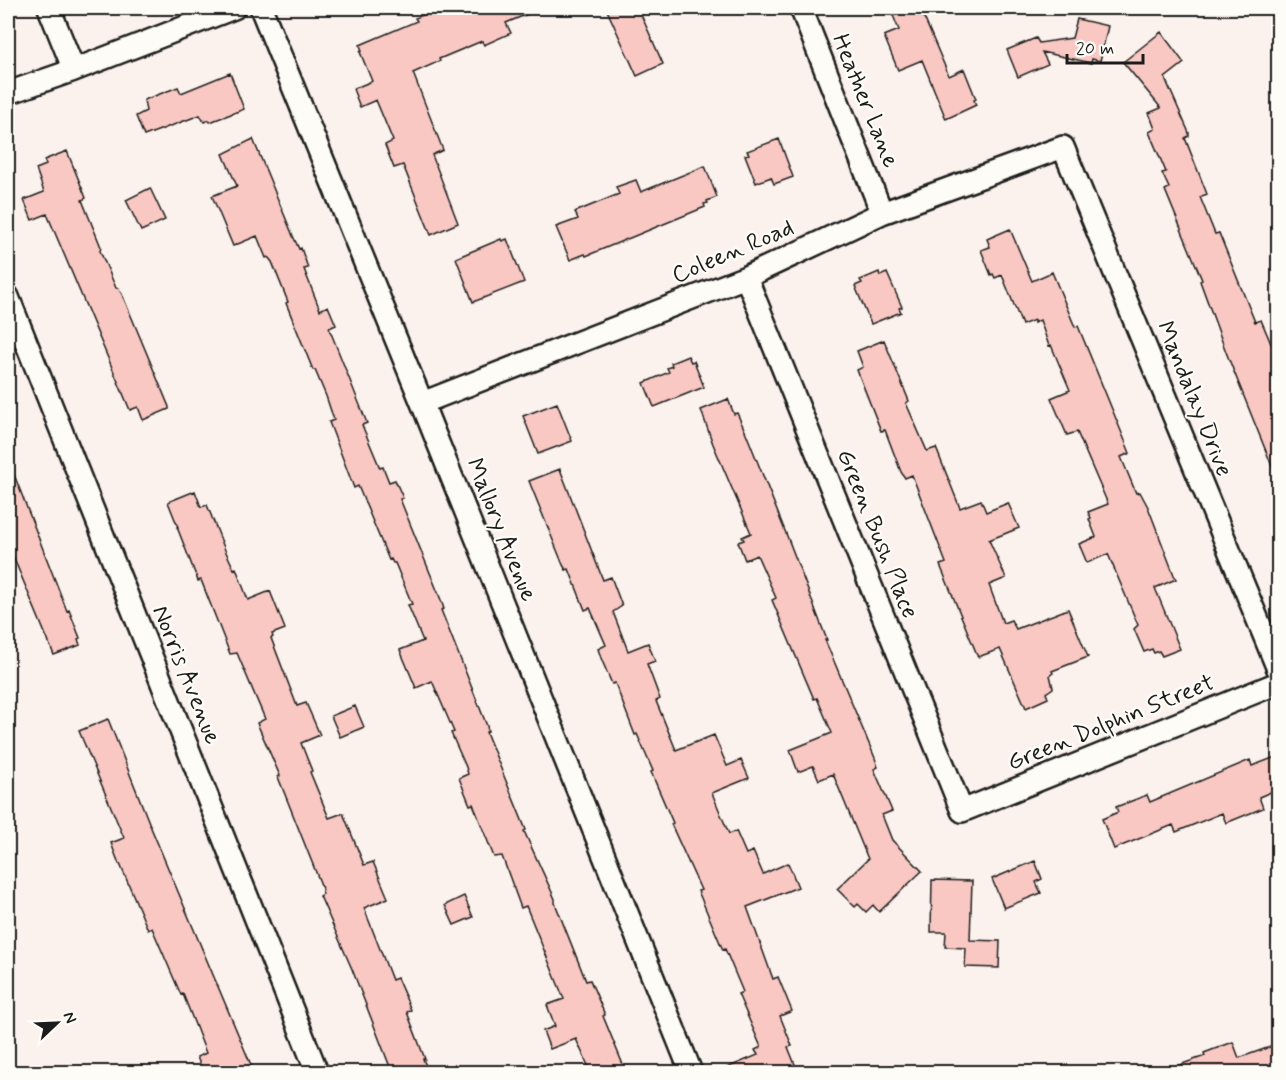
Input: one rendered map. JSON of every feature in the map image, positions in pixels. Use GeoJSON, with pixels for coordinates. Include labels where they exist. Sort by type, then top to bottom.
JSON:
{"type":"FeatureCollection","features":[{"type":"Feature","properties":{"kind":"street"},"geometry":{"type":"LineString","coordinates":[[49,8],[74,70]]}},
{"type":"Feature","properties":{"kind":"street"},"geometry":{"type":"LineString","coordinates":[[8,93],[234,8]]}},
{"type":"Feature","properties":{"kind":"street","name":"Mallory Avenue"},"geometry":{"type":"LineString","coordinates":[[261,8],[692,1072]]}},
{"type":"Feature","properties":{"kind":"street","name":"Heather Lane"},"geometry":{"type":"LineString","coordinates":[[801,8],[882,213]]}},
{"type":"Feature","properties":{"kind":"street","name":"Coleen Road"},"geometry":{"type":"LineString","coordinates":[[422,403],[746,277],[882,213],[1063,147]]}},
{"type":"Feature","properties":{"kind":"street","name":"Mandalay Drive"},"geometry":{"type":"LineString","coordinates":[[1063,147],[1278,669]]}},
{"type":"Feature","properties":{"kind":"street","name":"Green Bush Place"},"geometry":{"type":"LineString","coordinates":[[746,277],[962,811]]}},
{"type":"Feature","properties":{"kind":"street","name":"Norris Avenue"},"geometry":{"type":"LineString","coordinates":[[8,297],[317,1072]]}},
{"type":"Feature","properties":{"kind":"street","name":"Green Dolphin Street"},"geometry":{"type":"LineString","coordinates":[[962,811],[1278,683]]}},
{"type":"Feature","properties":{"kind":"building"},"geometry":{"type":"Polygon","coordinates":[[[442,8],[542,8],[506,23],[511,33],[484,45],[482,41],[413,73],[443,150],[432,155],[458,223],[431,235],[403,165],[394,168],[385,145],[393,141],[376,100],[360,107],[353,89],[372,81],[360,52],[362,51],[360,45],[417,21],[415,18],[442,8]]]}},
{"type":"Feature","properties":{"kind":"building"},"geometry":{"type":"Polygon","coordinates":[[[606,8],[638,8],[663,64],[637,76],[606,8]]]}},
{"type":"Feature","properties":{"kind":"building"},"geometry":{"type":"Polygon","coordinates":[[[890,8],[920,8],[949,76],[964,69],[976,99],[974,100],[976,105],[946,119],[922,60],[898,70],[884,36],[899,30],[890,8]]]}},
{"type":"Feature","properties":{"kind":"building"},"geometry":{"type":"Polygon","coordinates":[[[1077,19],[1108,26],[1100,61],[1092,59],[1091,63],[1042,52],[1048,64],[1018,77],[1007,50],[1036,38],[1039,43],[1072,38],[1077,19]]]}},
{"type":"Feature","properties":{"kind":"building"},"geometry":{"type":"Polygon","coordinates":[[[1161,32],[1184,63],[1165,78],[1189,133],[1189,136],[1185,138],[1207,194],[1200,197],[1215,234],[1219,233],[1255,322],[1261,320],[1278,360],[1278,481],[1226,352],[1200,281],[1202,280],[1165,190],[1169,188],[1162,173],[1166,172],[1149,132],[1155,129],[1149,113],[1161,108],[1123,62],[1161,32]]]}},
{"type":"Feature","properties":{"kind":"building"},"geometry":{"type":"Polygon","coordinates":[[[230,73],[244,109],[210,122],[209,120],[204,122],[200,115],[144,136],[136,116],[146,111],[144,100],[178,87],[181,93],[230,73]]]}},
{"type":"Feature","properties":{"kind":"building"},"geometry":{"type":"Polygon","coordinates":[[[253,139],[293,236],[299,249],[301,248],[308,268],[304,269],[320,310],[328,306],[336,325],[329,328],[367,423],[362,425],[380,468],[383,467],[389,482],[395,480],[403,498],[400,499],[441,600],[444,609],[441,610],[487,726],[488,731],[486,732],[526,830],[524,831],[555,899],[586,981],[590,980],[605,1015],[603,1016],[626,1072],[591,1072],[576,1039],[550,1049],[543,1031],[555,1026],[547,1005],[564,999],[526,906],[521,908],[502,856],[494,857],[473,804],[470,805],[459,778],[468,774],[466,767],[432,681],[416,688],[400,650],[423,641],[408,605],[412,604],[395,563],[389,560],[358,486],[354,488],[329,422],[334,420],[326,396],[286,303],[288,302],[272,262],[268,257],[266,258],[257,236],[233,246],[212,196],[237,186],[223,154],[253,139]]]}},
{"type":"Feature","properties":{"kind":"building"},"geometry":{"type":"Polygon","coordinates":[[[779,139],[793,177],[774,184],[771,177],[756,183],[745,155],[749,154],[747,151],[779,139]]]}},
{"type":"Feature","properties":{"kind":"building"},"geometry":{"type":"Polygon","coordinates":[[[67,151],[86,198],[82,200],[101,247],[100,251],[116,288],[122,294],[169,407],[143,420],[138,407],[130,410],[47,214],[32,220],[24,200],[44,192],[36,169],[46,165],[44,160],[67,151]]]}},
{"type":"Feature","properties":{"kind":"building"},"geometry":{"type":"Polygon","coordinates":[[[705,166],[717,197],[707,201],[708,203],[704,204],[705,207],[586,256],[585,254],[570,260],[556,227],[578,219],[575,212],[619,194],[616,187],[636,180],[641,192],[705,166]]]}},
{"type":"Feature","properties":{"kind":"building"},"geometry":{"type":"Polygon","coordinates":[[[150,188],[165,220],[141,231],[126,200],[150,188]]]}},
{"type":"Feature","properties":{"kind":"building"},"geometry":{"type":"Polygon","coordinates":[[[1010,229],[1032,281],[1052,272],[1075,327],[1078,326],[1130,453],[1121,457],[1136,493],[1140,492],[1148,507],[1176,579],[1155,588],[1180,649],[1162,656],[1159,651],[1154,653],[1152,649],[1144,652],[1134,629],[1138,625],[1108,554],[1087,563],[1079,544],[1096,537],[1088,512],[1108,504],[1077,432],[1067,435],[1051,398],[1070,390],[1051,345],[1049,346],[1040,320],[1022,325],[1002,275],[995,278],[993,274],[991,275],[981,250],[990,247],[987,239],[1010,229]]]}},
{"type":"Feature","properties":{"kind":"building"},"geometry":{"type":"Polygon","coordinates":[[[501,239],[502,241],[507,239],[524,282],[473,302],[456,258],[501,239]]]}},
{"type":"Feature","properties":{"kind":"building"},"geometry":{"type":"Polygon","coordinates":[[[879,272],[880,276],[887,273],[902,307],[899,308],[901,312],[871,324],[855,286],[862,283],[860,280],[879,272]]]}},
{"type":"Feature","properties":{"kind":"building"},"geometry":{"type":"Polygon","coordinates":[[[884,340],[909,401],[906,403],[927,451],[936,448],[960,508],[981,500],[986,512],[1008,503],[1019,528],[989,540],[1006,578],[989,585],[1003,623],[1011,620],[1016,629],[1068,609],[1088,657],[1052,671],[1050,675],[1053,688],[1046,693],[1048,698],[1026,708],[1000,649],[978,657],[940,565],[946,563],[912,475],[905,478],[901,472],[885,430],[881,431],[857,370],[863,367],[857,351],[884,340]]]}},
{"type":"Feature","properties":{"kind":"building"},"geometry":{"type":"Polygon","coordinates":[[[688,356],[691,362],[694,361],[704,387],[654,407],[644,383],[669,372],[667,368],[672,366],[671,363],[688,356]]]}},
{"type":"Feature","properties":{"kind":"building"},"geometry":{"type":"Polygon","coordinates":[[[728,399],[746,433],[827,640],[825,640],[875,758],[878,767],[874,769],[892,811],[882,815],[892,840],[922,871],[879,912],[873,905],[866,912],[858,904],[855,907],[837,889],[868,859],[833,774],[819,780],[813,766],[798,772],[790,750],[832,733],[817,698],[814,699],[772,600],[776,598],[757,555],[745,560],[738,542],[744,540],[742,537],[751,533],[701,410],[728,399]]]}},
{"type":"Feature","properties":{"kind":"building"},"geometry":{"type":"Polygon","coordinates":[[[557,403],[572,441],[538,454],[523,416],[557,403]]]}},
{"type":"Feature","properties":{"kind":"building"},"geometry":{"type":"Polygon","coordinates":[[[8,459],[67,611],[69,610],[80,638],[78,639],[80,645],[54,655],[8,544],[8,459]]]}},
{"type":"Feature","properties":{"kind":"building"},"geometry":{"type":"Polygon","coordinates":[[[560,469],[603,580],[611,577],[622,606],[613,612],[628,651],[648,643],[655,661],[647,664],[660,699],[656,701],[676,750],[714,735],[727,766],[741,760],[749,778],[712,793],[729,834],[736,831],[746,854],[753,851],[763,874],[788,863],[798,887],[747,907],[773,979],[778,977],[792,1011],[780,1016],[792,1046],[788,1047],[798,1072],[717,1072],[758,1055],[755,1050],[761,1047],[738,994],[743,992],[698,891],[701,890],[671,824],[673,823],[651,772],[653,771],[637,734],[635,735],[615,683],[612,684],[601,658],[598,649],[606,645],[590,608],[585,610],[569,569],[566,570],[563,565],[529,481],[560,469]]]}},
{"type":"Feature","properties":{"kind":"building"},"geometry":{"type":"Polygon","coordinates":[[[195,491],[201,507],[207,505],[248,600],[270,591],[285,629],[272,634],[271,638],[297,706],[306,703],[320,735],[301,743],[312,771],[310,772],[329,818],[343,813],[364,865],[373,862],[388,898],[364,908],[392,980],[397,978],[411,1010],[407,1012],[427,1068],[416,1072],[392,1072],[352,969],[320,896],[323,894],[321,885],[278,777],[280,776],[257,723],[265,719],[237,653],[230,654],[201,580],[198,581],[168,502],[195,491]]]}},
{"type":"Feature","properties":{"kind":"building"},"geometry":{"type":"Polygon","coordinates":[[[355,706],[364,727],[340,737],[331,716],[355,706]]]}},
{"type":"Feature","properties":{"kind":"building"},"geometry":{"type":"Polygon","coordinates":[[[108,719],[254,1072],[203,1072],[197,1057],[206,1053],[183,994],[181,995],[152,928],[148,930],[119,864],[111,843],[124,838],[79,731],[108,719]]]}},
{"type":"Feature","properties":{"kind":"building"},"geometry":{"type":"Polygon","coordinates":[[[1278,756],[1278,789],[1259,797],[1263,808],[1226,823],[1222,813],[1176,832],[1173,825],[1114,849],[1102,819],[1118,812],[1116,807],[1147,795],[1150,802],[1250,760],[1252,766],[1278,756]]]}},
{"type":"Feature","properties":{"kind":"building"},"geometry":{"type":"Polygon","coordinates":[[[1035,861],[1042,879],[1036,882],[1041,893],[1004,908],[992,879],[1035,861]]]}},
{"type":"Feature","properties":{"kind":"building"},"geometry":{"type":"Polygon","coordinates":[[[932,880],[972,881],[970,940],[1000,941],[999,968],[965,967],[966,948],[945,947],[946,932],[931,932],[932,880]]]}},
{"type":"Feature","properties":{"kind":"building"},"geometry":{"type":"Polygon","coordinates":[[[464,896],[473,917],[454,925],[445,905],[464,896]]]}},
{"type":"Feature","properties":{"kind":"building"},"geometry":{"type":"Polygon","coordinates":[[[1233,1042],[1239,1058],[1278,1044],[1278,1072],[1165,1072],[1165,1070],[1205,1056],[1204,1053],[1233,1042]]]}}]}
